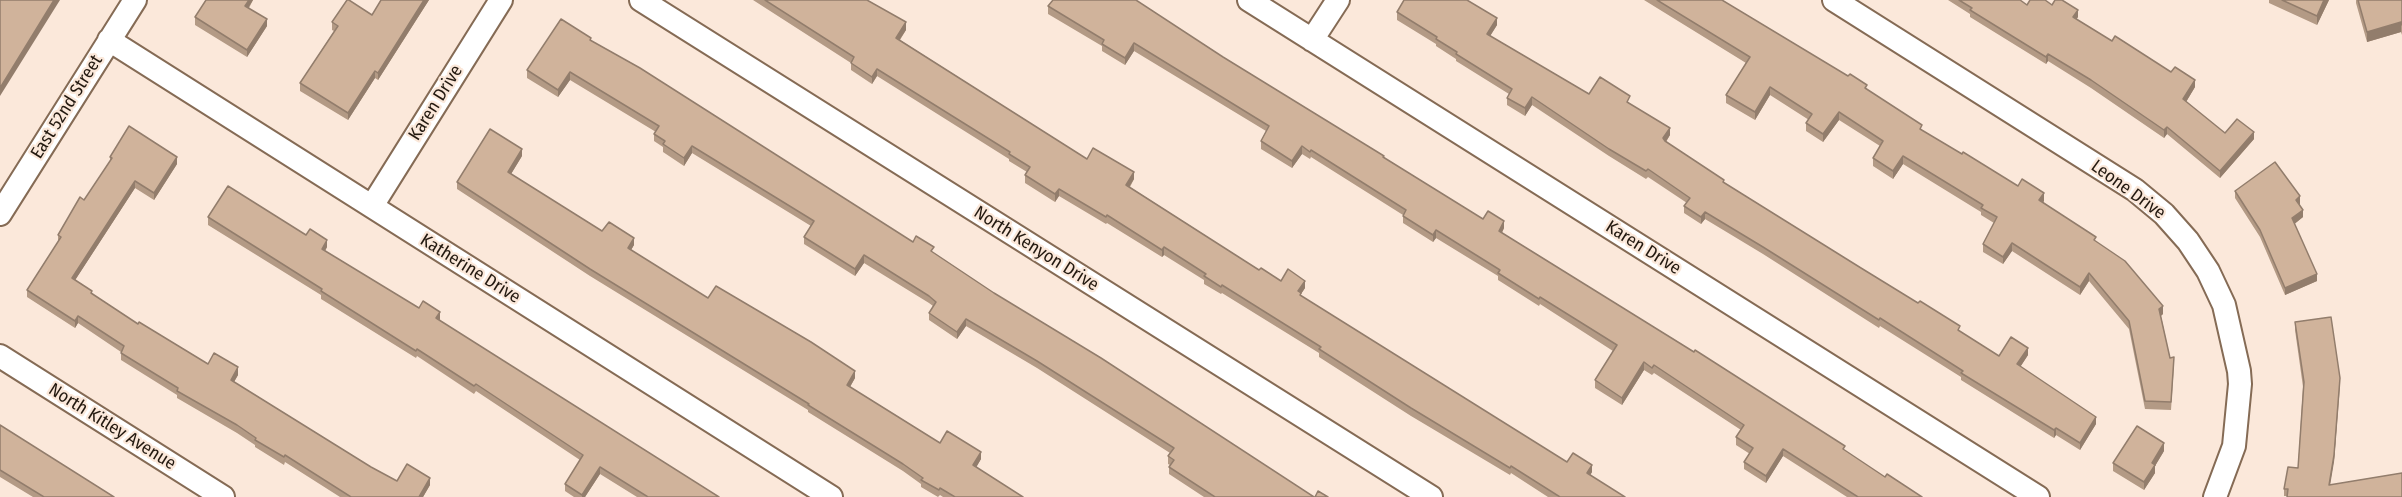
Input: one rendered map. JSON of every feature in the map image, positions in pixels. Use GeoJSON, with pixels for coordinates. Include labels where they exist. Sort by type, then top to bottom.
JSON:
{"type":"FeatureCollection","features":[{"type":"Feature","properties":{"kind":"street","name":"East 52nd Street"},"geometry":{"type":"LineString","coordinates":[[0,214],[135,0]]}},
{"type":"Feature","properties":{"kind":"street","name":"Karen Drive"},"geometry":{"type":"LineString","coordinates":[[372,206],[501,0]]}},
{"type":"Feature","properties":{"kind":"street","name":"North Kenyon Drive"},"geometry":{"type":"LineString","coordinates":[[642,0],[1431,497]]}},
{"type":"Feature","properties":{"kind":"street","name":"Karen Drive"},"geometry":{"type":"LineString","coordinates":[[1248,0],[2038,497]]}},
{"type":"Feature","properties":{"kind":"street"},"geometry":{"type":"LineString","coordinates":[[1312,40],[1338,0]]}},
{"type":"Feature","properties":{"kind":"street","name":"Leone Drive"},"geometry":{"type":"LineString","coordinates":[[1834,0],[2135,190],[2164,214],[2188,241],[2208,271],[2224,304],[2239,371],[2240,384],[2234,446],[2215,497]]}},
{"type":"Feature","properties":{"kind":"street","name":"Katherine Drive"},"geometry":{"type":"LineString","coordinates":[[109,40],[831,497]]}},
{"type":"Feature","properties":{"kind":"street","name":"North Kitley Avenue"},"geometry":{"type":"LineString","coordinates":[[0,357],[223,497]]}},
{"type":"Feature","properties":{"kind":"building"},"geometry":{"type":"Polygon","coordinates":[[[0,0],[54,0],[0,88],[0,0]]]}},
{"type":"Feature","properties":{"kind":"building"},"geometry":{"type":"Polygon","coordinates":[[[206,0],[249,0],[245,6],[267,19],[247,50],[195,17],[206,0]]]}},
{"type":"Feature","properties":{"kind":"building"},"geometry":{"type":"Polygon","coordinates":[[[347,0],[372,15],[381,0],[424,0],[378,73],[375,71],[348,113],[300,83],[338,26],[332,22],[347,0]]]}},
{"type":"Feature","properties":{"kind":"building"},"geometry":{"type":"Polygon","coordinates":[[[765,0],[867,0],[906,22],[896,38],[1087,159],[1093,148],[1134,172],[1126,185],[1259,270],[1261,268],[1281,281],[1288,269],[1305,281],[1298,291],[1300,295],[1567,462],[1573,453],[1592,465],[1587,473],[1625,497],[1560,497],[1411,408],[1319,349],[1321,347],[1204,276],[1206,274],[1164,247],[1162,250],[1107,215],[1106,217],[1059,189],[1055,194],[1025,175],[1030,167],[1009,154],[1010,152],[877,69],[872,77],[851,63],[854,57],[765,0]]]}},
{"type":"Feature","properties":{"kind":"building"},"geometry":{"type":"Polygon","coordinates":[[[1053,0],[1136,0],[1483,219],[1488,211],[1504,221],[1499,231],[1694,352],[1695,350],[1845,446],[1843,449],[1885,477],[1887,474],[1922,497],[1858,497],[1783,449],[1766,476],[1744,462],[1753,448],[1736,437],[1744,425],[1654,365],[1652,368],[1644,362],[1622,398],[1595,380],[1617,345],[1498,273],[1500,270],[1436,230],[1433,235],[1403,216],[1406,210],[1311,150],[1310,152],[1302,146],[1292,161],[1261,141],[1269,126],[1134,43],[1125,58],[1102,44],[1104,40],[1048,6],[1053,0]]]}},
{"type":"Feature","properties":{"kind":"building"},"geometry":{"type":"Polygon","coordinates":[[[1404,0],[1467,0],[1497,18],[1487,34],[1589,94],[1600,77],[1630,96],[1627,102],[1670,128],[1663,138],[1665,141],[1724,180],[1723,182],[1918,303],[1920,301],[1960,326],[1958,330],[1999,356],[2011,337],[2028,348],[2017,364],[2096,417],[2080,443],[2056,428],[2054,430],[1961,373],[1963,371],[1880,318],[1879,320],[1705,212],[1701,217],[1684,206],[1690,198],[1648,169],[1646,171],[1609,149],[1532,97],[1525,108],[1507,98],[1512,89],[1456,54],[1457,52],[1436,39],[1437,37],[1397,12],[1404,0]]]}},
{"type":"Feature","properties":{"kind":"building"},"geometry":{"type":"Polygon","coordinates":[[[1657,0],[1722,0],[1848,76],[1850,74],[1867,85],[1865,88],[1922,125],[1920,129],[2018,186],[2022,179],[2044,193],[2039,200],[2096,237],[2094,240],[2125,261],[2163,306],[2159,309],[2170,358],[2174,357],[2171,402],[2145,401],[2129,321],[2089,273],[2080,287],[2012,243],[2003,257],[1983,244],[1997,217],[1981,208],[1983,205],[1903,156],[1893,171],[1873,158],[1883,141],[1839,112],[1823,134],[1806,123],[1812,114],[1770,87],[1755,112],[1726,95],[1750,57],[1657,0]]]}},
{"type":"Feature","properties":{"kind":"building"},"geometry":{"type":"Polygon","coordinates":[[[1959,0],[2020,0],[2027,5],[2030,0],[2045,0],[2052,5],[2055,0],[2062,0],[2078,10],[2073,17],[2112,41],[2115,36],[2171,72],[2175,67],[2195,80],[2183,99],[2225,133],[2237,119],[2254,132],[2220,171],[2167,127],[2164,130],[2091,80],[2048,54],[2046,57],[1970,10],[1972,8],[1959,0]]]}},
{"type":"Feature","properties":{"kind":"building"},"geometry":{"type":"Polygon","coordinates":[[[2282,0],[2324,0],[2317,16],[2282,0]]]}},
{"type":"Feature","properties":{"kind":"building"},"geometry":{"type":"Polygon","coordinates":[[[2358,0],[2402,0],[2402,25],[2401,22],[2367,32],[2358,0]]]}},
{"type":"Feature","properties":{"kind":"building"},"geometry":{"type":"Polygon","coordinates":[[[561,19],[591,38],[590,40],[640,68],[913,242],[916,236],[934,247],[931,251],[994,293],[1101,358],[1314,497],[1215,497],[1169,467],[1174,460],[1168,456],[1174,448],[1037,361],[966,319],[957,332],[929,313],[936,302],[929,296],[864,255],[855,269],[804,237],[814,221],[692,146],[684,158],[663,144],[665,141],[654,134],[659,126],[570,72],[558,90],[527,70],[561,19]]]}},
{"type":"Feature","properties":{"kind":"building"},"geometry":{"type":"Polygon","coordinates":[[[129,126],[177,157],[154,193],[135,181],[72,278],[138,324],[139,322],[208,364],[214,353],[238,367],[231,380],[371,467],[397,481],[407,464],[430,478],[419,497],[351,497],[285,455],[284,457],[255,440],[256,438],[237,425],[177,391],[178,388],[121,353],[124,346],[78,316],[75,321],[27,290],[61,237],[58,235],[80,197],[84,200],[112,158],[110,157],[129,126]]]}},
{"type":"Feature","properties":{"kind":"building"},"geometry":{"type":"Polygon","coordinates":[[[490,129],[522,149],[508,172],[602,231],[609,222],[634,238],[628,248],[708,298],[716,286],[811,342],[855,371],[847,385],[940,443],[947,431],[981,452],[973,465],[1023,497],[955,497],[921,480],[923,478],[903,464],[590,269],[457,182],[490,129]]]}},
{"type":"Feature","properties":{"kind":"building"},"geometry":{"type":"Polygon","coordinates":[[[2275,162],[2300,196],[2296,200],[2303,210],[2292,218],[2317,274],[2285,288],[2260,230],[2235,191],[2275,162]]]}},
{"type":"Feature","properties":{"kind":"building"},"geometry":{"type":"Polygon","coordinates":[[[228,186],[306,235],[310,229],[327,240],[322,249],[419,308],[423,301],[440,312],[436,318],[719,497],[648,497],[600,467],[582,495],[565,484],[583,455],[476,384],[474,386],[417,349],[416,351],[208,217],[228,186]]]}},
{"type":"Feature","properties":{"kind":"building"},"geometry":{"type":"Polygon","coordinates":[[[2331,317],[2340,378],[2334,455],[2329,485],[2402,473],[2402,497],[2287,497],[2288,489],[2284,489],[2288,467],[2298,468],[2304,382],[2295,322],[2331,317]]]}},
{"type":"Feature","properties":{"kind":"building"},"geometry":{"type":"Polygon","coordinates":[[[0,425],[114,497],[44,497],[0,470],[0,425]]]}},
{"type":"Feature","properties":{"kind":"building"},"geometry":{"type":"Polygon","coordinates":[[[2137,426],[2164,443],[2152,463],[2155,465],[2144,482],[2113,463],[2137,426]]]}},
{"type":"Feature","properties":{"kind":"building"},"geometry":{"type":"Polygon","coordinates":[[[1318,491],[1328,497],[1315,497],[1318,491]]]}}]}
